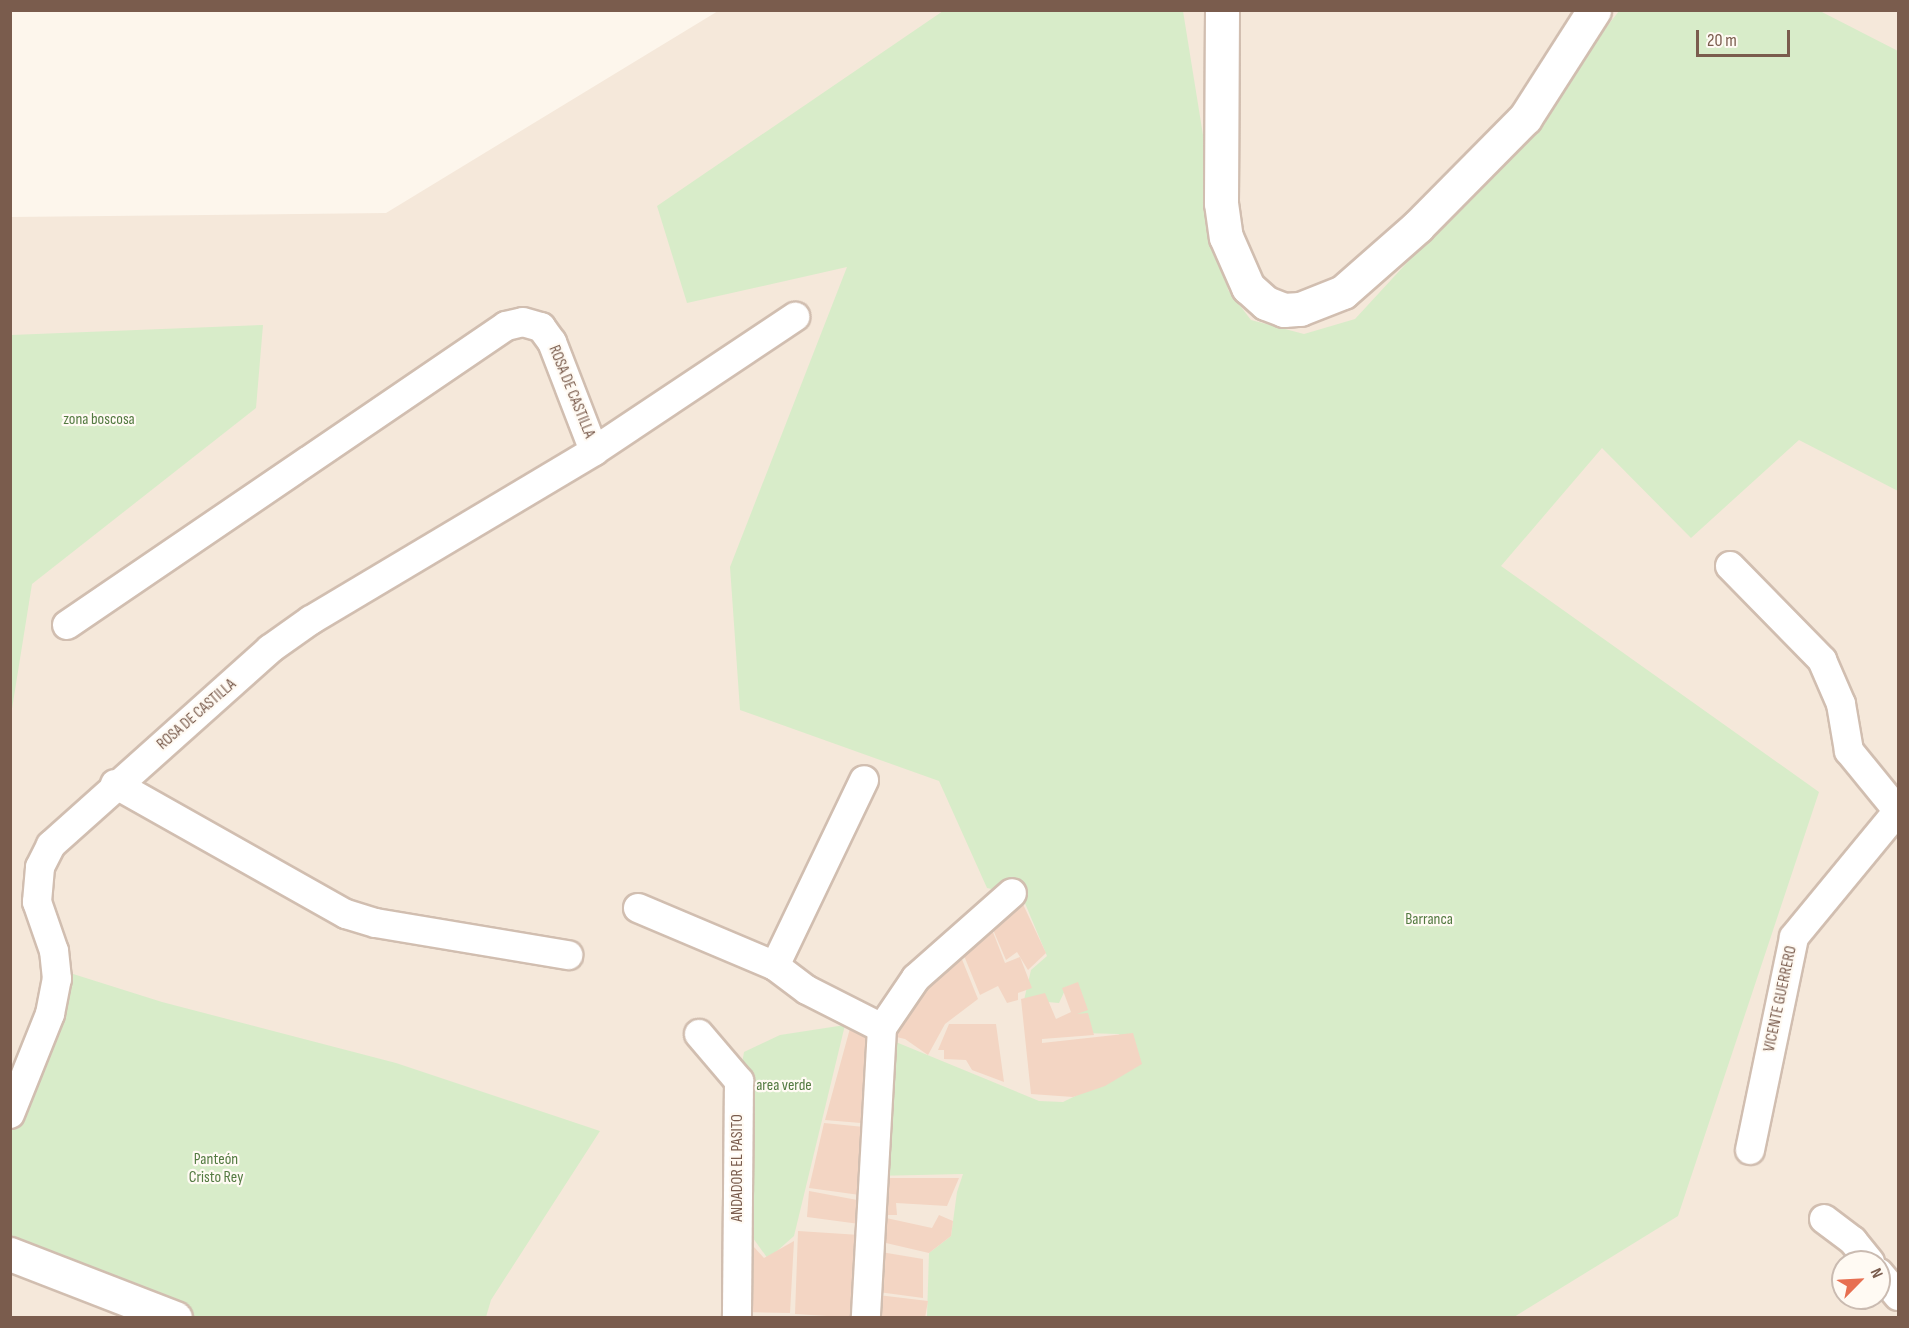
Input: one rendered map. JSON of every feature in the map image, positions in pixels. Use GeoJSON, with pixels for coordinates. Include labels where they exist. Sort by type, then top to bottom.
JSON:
{"type":"FeatureCollection","features":[{"type":"Feature","properties":{"kind":"main road"},"geometry":{"type":"LineString","coordinates":[[1222,10],[1221,203],[1226,237],[1248,287],[1266,303],[1284,310],[1300,309],[1343,292],[1418,226],[1525,118],[1594,10]]}},
{"type":"Feature","properties":{"kind":"main road"},"geometry":{"type":"LineString","coordinates":[[10,1254],[74,1282],[174,1317]]}},
{"type":"Feature","properties":{"kind":"street","name":"ROSA DE CASTILLA"},"geometry":{"type":"LineString","coordinates":[[10,1114],[50,1014],[57,979],[54,951],[37,902],[40,867],[51,845],[115,784],[218,699],[270,649],[311,620],[594,451],[795,317]]}},
{"type":"Feature","properties":{"kind":"street","name":"ROSA DE CASTILLA"},"geometry":{"type":"LineString","coordinates":[[67,625],[506,326],[523,322],[541,327],[552,342],[594,451]]}},
{"type":"Feature","properties":{"kind":"street"},"geometry":{"type":"LineString","coordinates":[[1730,566],[1822,660],[1841,704],[1848,751],[1898,811]]}},
{"type":"Feature","properties":{"kind":"street"},"geometry":{"type":"LineString","coordinates":[[775,966],[864,780]]}},
{"type":"Feature","properties":{"kind":"street"},"geometry":{"type":"LineString","coordinates":[[115,784],[346,914],[376,923],[568,955]]}},
{"type":"Feature","properties":{"kind":"street","name":"VICENTE GUERRERO"},"geometry":{"type":"LineString","coordinates":[[1750,1150],[1794,937],[1898,811]]}},
{"type":"Feature","properties":{"kind":"street"},"geometry":{"type":"LineString","coordinates":[[866,1317],[882,1028],[916,978],[1012,893]]}},
{"type":"Feature","properties":{"kind":"street"},"geometry":{"type":"LineString","coordinates":[[638,908],[775,966],[807,990],[882,1028]]}},
{"type":"Feature","properties":{"kind":"street","name":"ANDADOR EL PASITO"},"geometry":{"type":"LineString","coordinates":[[699,1034],[739,1081],[738,1317]]}},
{"type":"Feature","properties":{"kind":"street"},"geometry":{"type":"LineString","coordinates":[[1824,1219],[1853,1241],[1860,1250]]}},
{"type":"Feature","properties":{"kind":"shaded area"},"geometry":{"type":"Polygon","coordinates":[[[718,11],[1898,11],[1898,1317],[11,1317],[10,217],[386,213],[718,11]]]}},
{"type":"Feature","properties":{"kind":"green space","name":"Barranca"},"geometry":{"type":"Polygon","coordinates":[[[943,11],[1183,11],[1228,290],[1251,320],[1304,334],[1355,319],[1510,151],[1619,11],[1820,11],[1898,51],[1898,491],[1799,440],[1691,538],[1602,448],[1501,566],[1819,792],[1678,1216],[1514,1317],[927,1317],[929,1253],[951,1236],[957,1192],[963,1174],[873,1176],[891,1040],[1039,1101],[1063,1102],[1133,1068],[1119,1034],[1081,1033],[1067,986],[1059,1003],[1024,1000],[1031,970],[1047,956],[1022,896],[987,888],[939,781],[740,710],[730,567],[847,267],[687,303],[657,206],[943,11]]]}},
{"type":"Feature","properties":{"kind":"green space","name":"zona boscosa"},"geometry":{"type":"Polygon","coordinates":[[[263,325],[256,408],[32,584],[11,715],[11,335],[263,325]]]}},
{"type":"Feature","properties":{"kind":"green space","name":"Panteón Cristo Rey"},"geometry":{"type":"Polygon","coordinates":[[[70,973],[162,1002],[396,1063],[600,1131],[491,1300],[486,1317],[183,1318],[11,1249],[10,1126],[70,973]]]}},
{"type":"Feature","properties":{"kind":"green space","name":"area verde"},"geometry":{"type":"Polygon","coordinates":[[[845,1025],[794,1236],[768,1259],[728,1203],[728,1143],[744,1052],[780,1035],[845,1025]]]}},
{"type":"Feature","properties":{"kind":"building"},"geometry":{"type":"Polygon","coordinates":[[[1021,900],[1046,953],[1028,970],[1017,952],[1006,960],[988,918],[1021,900]]]}},
{"type":"Feature","properties":{"kind":"building"},"geometry":{"type":"Polygon","coordinates":[[[991,927],[1005,963],[1020,957],[1032,988],[1018,993],[1018,1000],[1007,1003],[998,986],[980,995],[958,941],[991,927]]]}},
{"type":"Feature","properties":{"kind":"building"},"geometry":{"type":"Polygon","coordinates":[[[957,947],[978,999],[945,1024],[928,1055],[905,1039],[892,1036],[914,988],[957,947]]]}},
{"type":"Feature","properties":{"kind":"building"},"geometry":{"type":"Polygon","coordinates":[[[1078,982],[1088,1010],[1077,1014],[1088,1013],[1094,1035],[1042,1039],[1042,1043],[1133,1033],[1142,1064],[1105,1086],[1073,1097],[1031,1094],[1021,999],[1045,993],[1056,1019],[1071,1012],[1062,988],[1078,982]]]}},
{"type":"Feature","properties":{"kind":"building"},"geometry":{"type":"Polygon","coordinates":[[[852,1021],[873,1031],[873,1124],[825,1120],[852,1021]]]}},
{"type":"Feature","properties":{"kind":"building"},"geometry":{"type":"Polygon","coordinates":[[[949,1024],[996,1024],[1004,1082],[972,1070],[966,1060],[944,1059],[944,1050],[938,1050],[949,1024]]]}},
{"type":"Feature","properties":{"kind":"building"},"geometry":{"type":"Polygon","coordinates":[[[824,1123],[874,1128],[867,1196],[809,1188],[824,1123]]]}},
{"type":"Feature","properties":{"kind":"building"},"geometry":{"type":"Polygon","coordinates":[[[878,1178],[959,1178],[947,1206],[896,1203],[897,1215],[874,1215],[878,1178]]]}},
{"type":"Feature","properties":{"kind":"building"},"geometry":{"type":"Polygon","coordinates":[[[809,1191],[868,1202],[867,1225],[807,1217],[809,1191]]]}},
{"type":"Feature","properties":{"kind":"building"},"geometry":{"type":"Polygon","coordinates":[[[939,1215],[953,1221],[951,1236],[929,1253],[886,1243],[877,1216],[932,1228],[939,1215]]]}},
{"type":"Feature","properties":{"kind":"building"},"geometry":{"type":"Polygon","coordinates":[[[798,1231],[860,1235],[859,1318],[795,1314],[798,1231]]]}},
{"type":"Feature","properties":{"kind":"building"},"geometry":{"type":"Polygon","coordinates":[[[743,1235],[764,1258],[794,1241],[790,1313],[743,1312],[743,1235]]]}},
{"type":"Feature","properties":{"kind":"building"},"geometry":{"type":"Polygon","coordinates":[[[875,1251],[923,1259],[923,1298],[871,1291],[875,1251]]]}},
{"type":"Feature","properties":{"kind":"building"},"geometry":{"type":"Polygon","coordinates":[[[878,1295],[928,1301],[925,1318],[877,1318],[878,1295]]]}}]}
